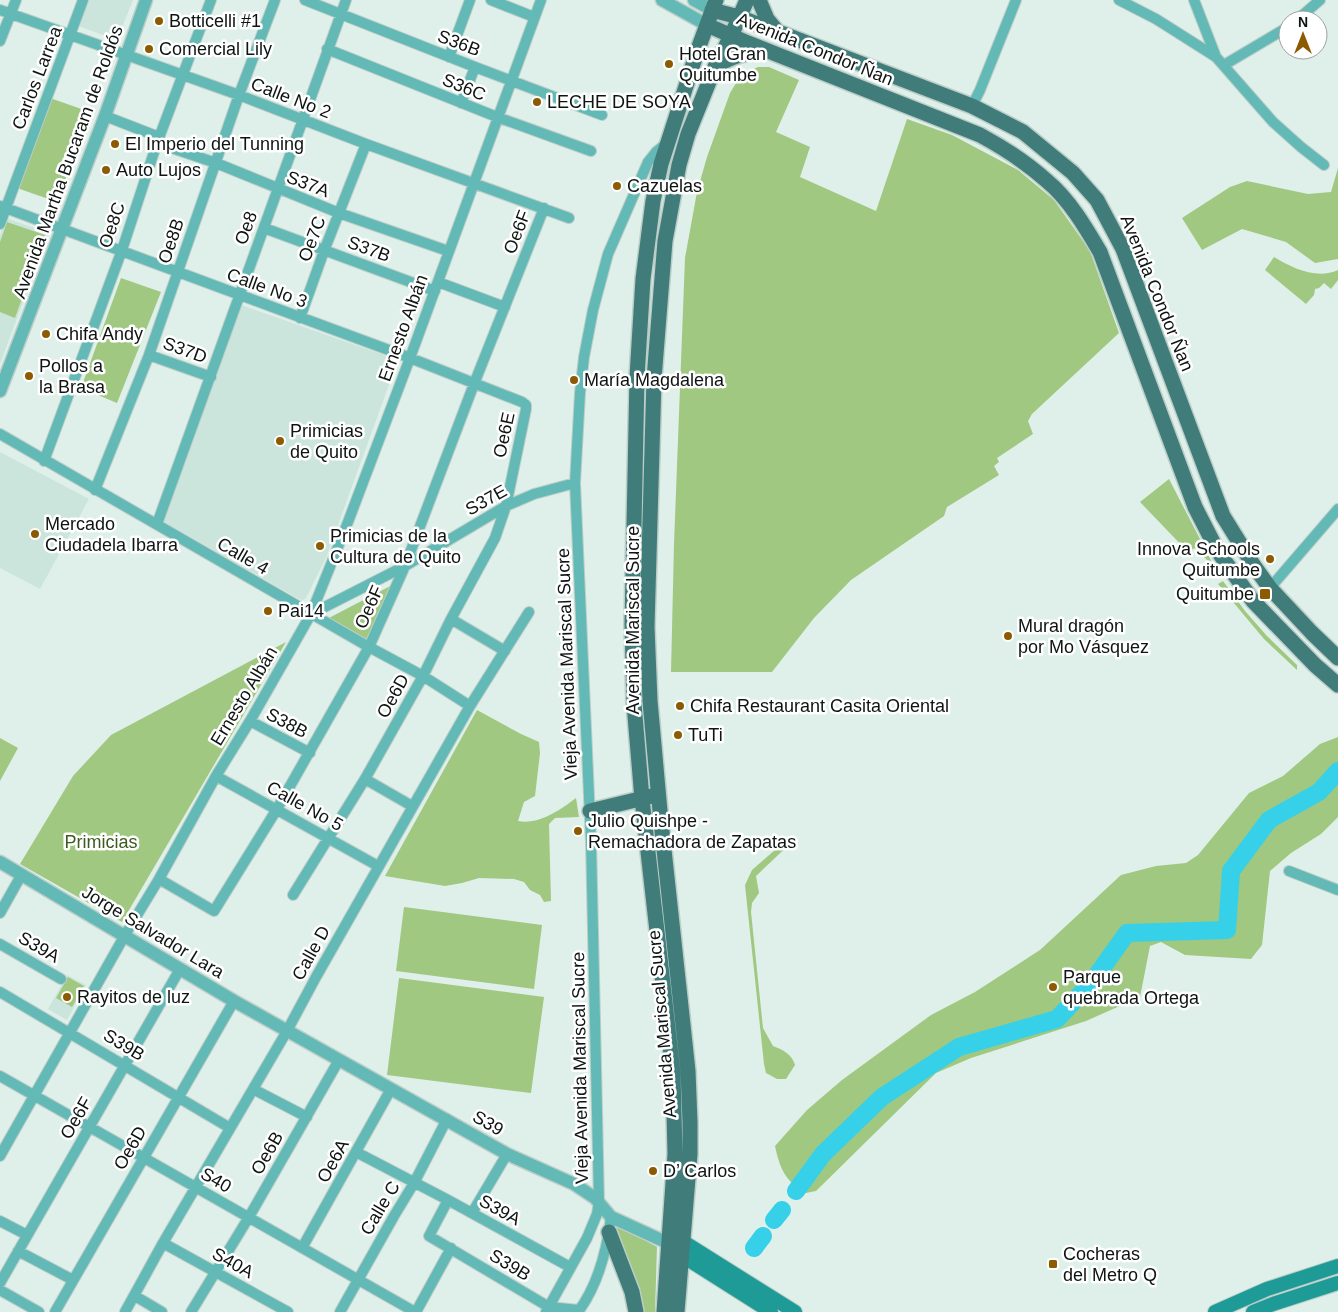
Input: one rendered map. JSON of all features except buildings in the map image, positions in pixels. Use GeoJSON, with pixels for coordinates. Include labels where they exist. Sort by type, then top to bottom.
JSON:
{"type":"FeatureCollection","features":[{"type":"Feature","properties":{"kind":"main road","name":"Avenida Mariscal Sucre"},"geometry":{"type":"LineString","coordinates":[[664,1312],[678,1247],[690,1154],[689,1086],[650,701],[648,626],[654,379],[664,241],[679,165],[688,134],[715,67],[747,0]]}},
{"type":"Feature","properties":{"kind":"main road"},"geometry":{"type":"LineString","coordinates":[[759,0],[767,20],[778,32]]}},
{"type":"Feature","properties":{"kind":"main road","name":"Avenida Mariscal Sucre"},"geometry":{"type":"LineString","coordinates":[[677,1312],[678,1247],[673,1072],[642,799],[634,704],[632,624],[637,377],[643,279],[653,201],[666,144],[714,5]]}},
{"type":"Feature","properties":{"kind":"main road","name":"Avenida Condor Ñan"},"geometry":{"type":"LineString","coordinates":[[714,5],[739,17],[972,106],[1023,132],[1074,173],[1097,200],[1123,249],[1224,516],[1254,566],[1270,588],[1312,634],[1338,658]]}},
{"type":"Feature","properties":{"kind":"main road","name":"Avenida Condor Ñan"},"geometry":{"type":"LineString","coordinates":[[707,24],[769,52],[980,135],[1003,148],[1048,181],[1066,200],[1100,252],[1195,507],[1217,550],[1252,601],[1315,665],[1338,685]]}},
{"type":"Feature","properties":{"kind":"main road"},"geometry":{"type":"LineString","coordinates":[[715,67],[731,57],[741,54],[769,52]]}},
{"type":"Feature","properties":{"kind":"main road"},"geometry":{"type":"LineString","coordinates":[[590,810],[658,794]]}},
{"type":"Feature","properties":{"kind":"main road"},"geometry":{"type":"LineString","coordinates":[[655,916],[671,914]]}},
{"type":"Feature","properties":{"kind":"main road"},"geometry":{"type":"LineString","coordinates":[[610,1224],[632,1292],[636,1312]]}},
{"type":"Feature","properties":{"kind":"main road"},"geometry":{"type":"LineString","coordinates":[[678,1247],[771,1312]]}},
{"type":"Feature","properties":{"kind":"main road"},"geometry":{"type":"LineString","coordinates":[[678,1247],[795,1312]]}},
{"type":"Feature","properties":{"kind":"main road"},"geometry":{"type":"LineString","coordinates":[[1215,1312],[1267,1289],[1338,1266]]}},
{"type":"Feature","properties":{"kind":"main road"},"geometry":{"type":"LineString","coordinates":[[1253,1312],[1338,1283]]}},
{"type":"Feature","properties":{"kind":"street"},"geometry":{"type":"LineString","coordinates":[[0,41],[5,12],[16,0]]}},
{"type":"Feature","properties":{"kind":"street","name":"Carlos Larrea"},"geometry":{"type":"LineString","coordinates":[[0,224],[3,207],[83,0]]}},
{"type":"Feature","properties":{"kind":"street","name":"Avenida Martha Bucaram de Roldós"},"geometry":{"type":"LineString","coordinates":[[0,391],[105,116],[146,0]]}},
{"type":"Feature","properties":{"kind":"street","name":"Oe8C"},"geometry":{"type":"LineString","coordinates":[[44,461],[122,250],[158,140],[211,0]]}},
{"type":"Feature","properties":{"kind":"street","name":"Oe8B"},"geometry":{"type":"LineString","coordinates":[[95,490],[149,355],[238,95],[275,0]]}},
{"type":"Feature","properties":{"kind":"street","name":"S36B"},"geometry":{"type":"LineString","coordinates":[[305,0],[475,68],[602,115]]}},
{"type":"Feature","properties":{"kind":"street","name":"Oe8"},"geometry":{"type":"LineString","coordinates":[[157,524],[211,377],[238,295],[264,228],[276,189],[346,0]]}},
{"type":"Feature","properties":{"kind":"street"},"geometry":{"type":"LineString","coordinates":[[448,57],[470,0]]}},
{"type":"Feature","properties":{"kind":"street"},"geometry":{"type":"LineString","coordinates":[[491,0],[534,17]]}},
{"type":"Feature","properties":{"kind":"street","name":"Ernesto Albán"},"geometry":{"type":"LineString","coordinates":[[1,1152],[311,614],[410,358],[541,0]]}},
{"type":"Feature","properties":{"kind":"street"},"geometry":{"type":"LineString","coordinates":[[662,0],[707,24]]}},
{"type":"Feature","properties":{"kind":"street","name":"Avenida Condor Ñan"},"geometry":{"type":"LineString","coordinates":[[694,0],[714,5]]}},
{"type":"Feature","properties":{"kind":"street"},"geometry":{"type":"LineString","coordinates":[[972,106],[1016,0]]}},
{"type":"Feature","properties":{"kind":"street"},"geometry":{"type":"LineString","coordinates":[[1119,0],[1156,20],[1216,57],[1273,122],[1324,165]]}},
{"type":"Feature","properties":{"kind":"street"},"geometry":{"type":"LineString","coordinates":[[1194,0],[1216,57]]}},
{"type":"Feature","properties":{"kind":"street"},"geometry":{"type":"LineString","coordinates":[[1308,10],[1320,0]]}},
{"type":"Feature","properties":{"kind":"street","name":"Calle No 2"},"geometry":{"type":"LineString","coordinates":[[5,12],[238,95],[569,218]]}},
{"type":"Feature","properties":{"kind":"street"},"geometry":{"type":"LineString","coordinates":[[1224,65],[1278,33]]}},
{"type":"Feature","properties":{"kind":"street","name":"S36C"},"geometry":{"type":"LineString","coordinates":[[327,49],[497,118],[591,151]]}},
{"type":"Feature","properties":{"kind":"street"},"geometry":{"type":"LineString","coordinates":[[461,103],[475,68]]}},
{"type":"Feature","properties":{"kind":"street","name":"S37A"},"geometry":{"type":"LineString","coordinates":[[105,116],[276,189],[448,251]]}},
{"type":"Feature","properties":{"kind":"street","name":"Oe7C"},"geometry":{"type":"LineString","coordinates":[[300,318],[324,250],[366,144]]}},
{"type":"Feature","properties":{"kind":"street","name":"Vieja Avenida Mariscal Sucre"},"geometry":{"type":"LineString","coordinates":[[547,1309],[587,1238],[597,1214],[599,1202],[590,810],[576,482],[580,393],[584,357],[593,310],[608,254],[648,162],[666,144]]}},
{"type":"Feature","properties":{"kind":"street","name":"Calle No 3"},"geometry":{"type":"LineString","coordinates":[[3,207],[410,358],[522,402]]}},
{"type":"Feature","properties":{"kind":"street","name":"Oe6F"},"geometry":{"type":"LineString","coordinates":[[159,878],[214,912],[310,753],[369,647],[405,566],[474,384],[544,208]]}},
{"type":"Feature","properties":{"kind":"street","name":"S37B"},"geometry":{"type":"LineString","coordinates":[[264,228],[324,250],[505,307]]}},
{"type":"Feature","properties":{"kind":"street","name":"S37D"},"geometry":{"type":"LineString","coordinates":[[149,355],[211,377]]}},
{"type":"Feature","properties":{"kind":"street","name":"Oe6E"},"geometry":{"type":"LineString","coordinates":[[506,506],[526,409],[526,405],[522,402]]}},
{"type":"Feature","properties":{"kind":"street","name":"Calle 4"},"geometry":{"type":"LineString","coordinates":[[0,434],[311,614],[423,676],[470,706]]}},
{"type":"Feature","properties":{"kind":"street","name":"S37E"},"geometry":{"type":"LineString","coordinates":[[311,614],[405,566],[506,506],[534,494],[576,482]]}},
{"type":"Feature","properties":{"kind":"street","name":"Oe6D"},"geometry":{"type":"LineString","coordinates":[[292,895],[365,779],[423,676],[451,619],[495,538],[506,506]]}},
{"type":"Feature","properties":{"kind":"street"},"geometry":{"type":"LineString","coordinates":[[1270,588],[1338,509]]}},
{"type":"Feature","properties":{"kind":"street","name":"Calle D"},"geometry":{"type":"LineString","coordinates":[[125,1312],[163,1243],[288,1031],[316,976],[412,806],[470,706],[529,612]]}},
{"type":"Feature","properties":{"kind":"street"},"geometry":{"type":"LineString","coordinates":[[451,619],[505,651]]}},
{"type":"Feature","properties":{"kind":"street","name":"S38B"},"geometry":{"type":"LineString","coordinates":[[250,721],[310,753]]}},
{"type":"Feature","properties":{"kind":"street","name":"Calle No 5"},"geometry":{"type":"LineString","coordinates":[[216,776],[378,866]]}},
{"type":"Feature","properties":{"kind":"street"},"geometry":{"type":"LineString","coordinates":[[365,779],[412,806]]}},
{"type":"Feature","properties":{"kind":"street","name":"Jorge Salvador Lara"},"geometry":{"type":"LineString","coordinates":[[0,862],[288,1031]]}},
{"type":"Feature","properties":{"kind":"street"},"geometry":{"type":"LineString","coordinates":[[1289,871],[1338,890]]}},
{"type":"Feature","properties":{"kind":"street"},"geometry":{"type":"LineString","coordinates":[[0,913],[22,874]]}},
{"type":"Feature","properties":{"kind":"street","name":"S39A"},"geometry":{"type":"LineString","coordinates":[[0,944],[61,979]]}},
{"type":"Feature","properties":{"kind":"street","name":"Oe6F"},"geometry":{"type":"LineString","coordinates":[[0,1283],[180,969]]}},
{"type":"Feature","properties":{"kind":"street","name":"S39B"},"geometry":{"type":"LineString","coordinates":[[0,992],[230,1128]]}},
{"type":"Feature","properties":{"kind":"street","name":"Oe6D"},"geometry":{"type":"LineString","coordinates":[[55,1312],[234,1001]]}},
{"type":"Feature","properties":{"kind":"street","name":"S39"},"geometry":{"type":"LineString","coordinates":[[288,1031],[507,1154],[574,1184],[599,1202],[610,1224],[678,1247]]}},
{"type":"Feature","properties":{"kind":"street","name":"Oe6B"},"geometry":{"type":"LineString","coordinates":[[191,1312],[249,1217],[339,1060]]}},
{"type":"Feature","properties":{"kind":"street","name":"S40"},"geometry":{"type":"LineString","coordinates":[[0,1076],[416,1312]]}},
{"type":"Feature","properties":{"kind":"street"},"geometry":{"type":"LineString","coordinates":[[253,1089],[307,1117]]}},
{"type":"Feature","properties":{"kind":"street","name":"Oe6A"},"geometry":{"type":"LineString","coordinates":[[302,1248],[391,1089]]}},
{"type":"Feature","properties":{"kind":"street","name":"Calle C"},"geometry":{"type":"LineString","coordinates":[[340,1312],[414,1183],[447,1119]]}},
{"type":"Feature","properties":{"kind":"street","name":"S39A"},"geometry":{"type":"LineString","coordinates":[[356,1152],[570,1267]]}},
{"type":"Feature","properties":{"kind":"street"},"geometry":{"type":"LineString","coordinates":[[472,1213],[507,1154]]}},
{"type":"Feature","properties":{"kind":"street","name":"S39B"},"geometry":{"type":"LineString","coordinates":[[448,1200],[428,1236],[451,1248],[547,1309],[578,1311]]}},
{"type":"Feature","properties":{"kind":"street"},"geometry":{"type":"LineString","coordinates":[[0,1221],[27,1235]]}},
{"type":"Feature","properties":{"kind":"street"},"geometry":{"type":"LineString","coordinates":[[578,1311],[591,1290],[604,1256],[610,1224]]}},
{"type":"Feature","properties":{"kind":"street","name":"S40A"},"geometry":{"type":"LineString","coordinates":[[163,1243],[288,1312]]}},
{"type":"Feature","properties":{"kind":"street"},"geometry":{"type":"LineString","coordinates":[[416,1312],[451,1248]]}},
{"type":"Feature","properties":{"kind":"street"},"geometry":{"type":"LineString","coordinates":[[18,1251],[73,1280]]}},
{"type":"Feature","properties":{"kind":"street"},"geometry":{"type":"LineString","coordinates":[[0,1290],[40,1312]]}},
{"type":"Feature","properties":{"kind":"street"},"geometry":{"type":"LineString","coordinates":[[135,1296],[162,1312]]}},
{"type":"Feature","properties":{"kind":"shaded area"},"geometry":{"type":"Polygon","coordinates":[[[88,0],[133,0],[117,40],[78,26],[88,0]]]}},
{"type":"Feature","properties":{"kind":"shaded area"},"geometry":{"type":"Polygon","coordinates":[[[6,218],[49,233],[0,364],[0,235],[6,218]]]}},
{"type":"Feature","properties":{"kind":"shaded area","name":"Primicias de Quito"},"geometry":{"type":"Polygon","coordinates":[[[241,305],[398,360],[326,558],[306,598],[303,600],[163,521],[241,305]]]}},
{"type":"Feature","properties":{"kind":"shaded area","name":"Mercado Ciudadela Ibarra"},"geometry":{"type":"Polygon","coordinates":[[[0,452],[89,499],[40,589],[0,568],[0,452]]]}},
{"type":"Feature","properties":{"kind":"shaded area","name":"Rayitos de luz"},"geometry":{"type":"Polygon","coordinates":[[[67,975],[86,985],[67,1020],[48,1009],[67,975]]]}},
{"type":"Feature","properties":{"kind":"green space"},"geometry":{"type":"Polygon","coordinates":[[[758,67],[769,67],[799,80],[776,132],[810,147],[800,177],[876,211],[907,119],[952,135],[1018,170],[1054,200],[1090,251],[1119,333],[1032,414],[1028,421],[1033,434],[997,458],[999,462],[994,466],[999,475],[947,507],[944,516],[851,580],[814,618],[772,672],[671,672],[685,258],[697,192],[707,157],[730,93],[741,75],[758,67]]]}},
{"type":"Feature","properties":{"kind":"green space"},"geometry":{"type":"Polygon","coordinates":[[[50,98],[90,112],[57,202],[17,188],[50,98]]]}},
{"type":"Feature","properties":{"kind":"green space"},"geometry":{"type":"Polygon","coordinates":[[[1338,168],[1338,259],[1315,263],[1286,242],[1242,229],[1202,250],[1182,218],[1230,187],[1247,181],[1308,194],[1331,192],[1338,168]]]}},
{"type":"Feature","properties":{"kind":"green space"},"geometry":{"type":"Polygon","coordinates":[[[7,222],[45,235],[15,318],[0,312],[0,242],[7,222]]]}},
{"type":"Feature","properties":{"kind":"green space"},"geometry":{"type":"Polygon","coordinates":[[[1274,257],[1297,269],[1313,273],[1322,274],[1338,270],[1338,280],[1331,289],[1324,283],[1315,289],[1314,295],[1306,304],[1265,270],[1274,257]]]}},
{"type":"Feature","properties":{"kind":"green space"},"geometry":{"type":"Polygon","coordinates":[[[121,278],[161,292],[117,403],[81,388],[121,278]]]}},
{"type":"Feature","properties":{"kind":"green space"},"geometry":{"type":"Polygon","coordinates":[[[1169,479],[1215,568],[1195,548],[1188,552],[1140,502],[1169,479]]]}},
{"type":"Feature","properties":{"kind":"green space"},"geometry":{"type":"Polygon","coordinates":[[[1223,581],[1245,611],[1267,636],[1297,665],[1297,670],[1264,639],[1218,584],[1223,581]]]}},
{"type":"Feature","properties":{"kind":"green space"},"geometry":{"type":"Polygon","coordinates":[[[396,583],[367,642],[325,620],[396,583]]]}},
{"type":"Feature","properties":{"kind":"green space","name":"Primicias"},"geometry":{"type":"Polygon","coordinates":[[[286,642],[122,922],[20,864],[73,776],[111,735],[286,642]]]}},
{"type":"Feature","properties":{"kind":"green space"},"geometry":{"type":"Polygon","coordinates":[[[477,710],[539,742],[540,753],[535,796],[524,802],[518,821],[534,821],[549,816],[576,798],[579,817],[555,818],[549,824],[551,901],[544,902],[540,895],[530,890],[524,882],[514,879],[479,878],[445,886],[385,876],[477,710]]]}},
{"type":"Feature","properties":{"kind":"green space"},"geometry":{"type":"Polygon","coordinates":[[[1338,737],[1338,817],[1321,834],[1291,853],[1270,871],[1262,945],[1251,959],[1185,955],[1161,942],[1150,946],[1140,997],[1086,1021],[971,1058],[936,1073],[816,1191],[806,1193],[793,1184],[784,1174],[775,1146],[807,1110],[842,1080],[931,1015],[975,992],[1040,950],[1121,875],[1156,866],[1186,863],[1198,855],[1249,793],[1283,776],[1320,744],[1338,737]]]}},
{"type":"Feature","properties":{"kind":"green space"},"geometry":{"type":"Polygon","coordinates":[[[0,738],[18,748],[0,781],[0,738]]]}},
{"type":"Feature","properties":{"kind":"green space"},"geometry":{"type":"Polygon","coordinates":[[[790,837],[794,840],[756,876],[759,893],[752,903],[751,912],[763,1028],[773,1046],[789,1055],[795,1065],[786,1079],[777,1079],[766,1073],[764,1064],[745,885],[752,870],[790,837]]]}},
{"type":"Feature","properties":{"kind":"green space"},"geometry":{"type":"Polygon","coordinates":[[[404,907],[542,925],[534,989],[396,971],[404,907]]]}},
{"type":"Feature","properties":{"kind":"green space"},"geometry":{"type":"Polygon","coordinates":[[[68,977],[84,986],[72,1007],[56,998],[68,977]]]}},
{"type":"Feature","properties":{"kind":"green space"},"geometry":{"type":"Polygon","coordinates":[[[399,978],[544,997],[531,1093],[387,1075],[399,978]]]}},
{"type":"Feature","properties":{"kind":"green space"},"geometry":{"type":"Polygon","coordinates":[[[613,1223],[657,1247],[655,1312],[639,1312],[613,1223]]]}},
{"type":"Feature","properties":{"kind":"waterway"},"geometry":{"type":"LineString","coordinates":[[796,1191],[823,1154],[882,1097],[959,1047],[1057,1019],[1092,982],[1127,933],[1227,930],[1231,871],[1269,820],[1319,792],[1338,771]]}},
{"type":"Feature","properties":{"kind":"waterway"},"geometry":{"type":"LineString","coordinates":[[774,1220],[782,1210]]}},
{"type":"Feature","properties":{"kind":"waterway"},"geometry":{"type":"LineString","coordinates":[[754,1248],[763,1236]]}},
{"type":"Feature","properties":{"kind":"place","name":"Botticelli #1"},"geometry":{"type":"Point","coordinates":[159,21]}},
{"type":"Feature","properties":{"kind":"place","name":"Comercial Lily"},"geometry":{"type":"Point","coordinates":[149,49]}},
{"type":"Feature","properties":{"kind":"place","name":"Hotel Gran Quitumbe"},"geometry":{"type":"Point","coordinates":[669,64]}},
{"type":"Feature","properties":{"kind":"place","name":"LECHE DE SOYA"},"geometry":{"type":"Point","coordinates":[537,102]}},
{"type":"Feature","properties":{"kind":"place","name":"El Imperio del Tunning"},"geometry":{"type":"Point","coordinates":[115,144]}},
{"type":"Feature","properties":{"kind":"place","name":"Auto Lujos"},"geometry":{"type":"Point","coordinates":[106,170]}},
{"type":"Feature","properties":{"kind":"place","name":"Cazuelas"},"geometry":{"type":"Point","coordinates":[617,186]}},
{"type":"Feature","properties":{"kind":"place","name":"Chifa Andy"},"geometry":{"type":"Point","coordinates":[46,334]}},
{"type":"Feature","properties":{"kind":"place","name":"Pollos a la Brasa"},"geometry":{"type":"Point","coordinates":[29,376]}},
{"type":"Feature","properties":{"kind":"place","name":"María Magdalena"},"geometry":{"type":"Point","coordinates":[574,380]}},
{"type":"Feature","properties":{"kind":"place","name":"Primicias de Quito"},"geometry":{"type":"Point","coordinates":[280,441]}},
{"type":"Feature","properties":{"kind":"place","name":"Mercado Ciudadela Ibarra"},"geometry":{"type":"Point","coordinates":[35,534]}},
{"type":"Feature","properties":{"kind":"place","name":"Primicias de la Cultura de Quito"},"geometry":{"type":"Point","coordinates":[320,546]}},
{"type":"Feature","properties":{"kind":"place","name":"Innova Schools Quitumbe"},"geometry":{"type":"Point","coordinates":[1270,559]}},
{"type":"Feature","properties":{"kind":"place","name":"Quitumbe"},"geometry":{"type":"Point","coordinates":[1265,594]}},
{"type":"Feature","properties":{"kind":"place","name":"Pai14"},"geometry":{"type":"Point","coordinates":[268,611]}},
{"type":"Feature","properties":{"kind":"place","name":"Mural dragón por Mo Vásquez"},"geometry":{"type":"Point","coordinates":[1008,636]}},
{"type":"Feature","properties":{"kind":"place","name":"Chifa Restaurant Casita Oriental"},"geometry":{"type":"Point","coordinates":[680,706]}},
{"type":"Feature","properties":{"kind":"place","name":"TuTi"},"geometry":{"type":"Point","coordinates":[678,735]}},
{"type":"Feature","properties":{"kind":"place","name":"Julio Quishpe - Remachadora de Zapatas"},"geometry":{"type":"Point","coordinates":[578,831]}},
{"type":"Feature","properties":{"kind":"place","name":"Parque quebrada Ortega"},"geometry":{"type":"Point","coordinates":[1053,987]}},
{"type":"Feature","properties":{"kind":"place","name":"Rayitos de luz"},"geometry":{"type":"Point","coordinates":[67,997]}},
{"type":"Feature","properties":{"kind":"place","name":"D’ Carlos"},"geometry":{"type":"Point","coordinates":[653,1171]}},
{"type":"Feature","properties":{"kind":"place","name":"Cocheras del Metro Q"},"geometry":{"type":"Point","coordinates":[1053,1264]}}]}
